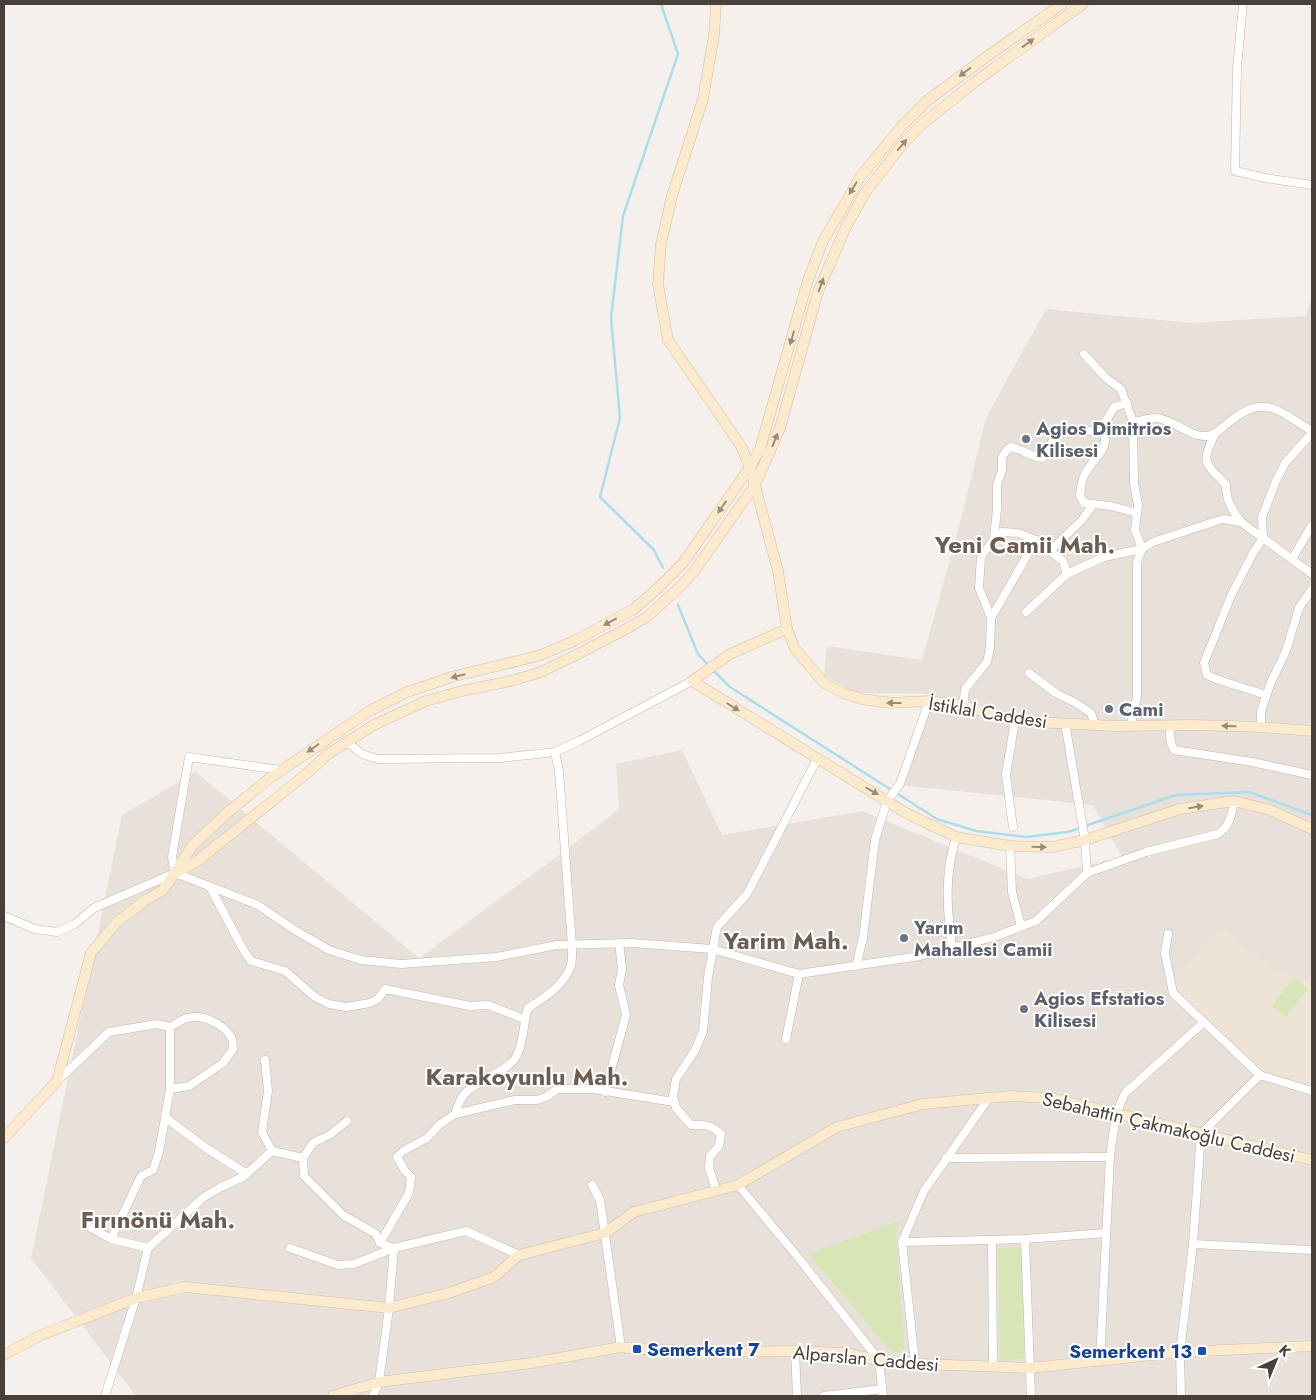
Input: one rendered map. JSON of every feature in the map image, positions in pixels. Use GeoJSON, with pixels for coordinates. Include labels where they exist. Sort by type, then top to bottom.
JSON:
{"type":"FeatureCollection","features":[{"type":"Feature","properties":{"kind":"street","name":"İstiklal Caddesi"},"geometry":{"type":"LineString","coordinates":[[716,4],[714,35],[703,99],[672,196],[661,244],[658,284],[668,340],[741,446],[750,467],[778,571],[787,629],[795,649],[824,683],[843,693],[862,699],[890,704],[929,701],[963,706],[1015,720],[1065,724],[1261,727],[1312,731]]}},
{"type":"Feature","properties":{"kind":"street"},"geometry":{"type":"LineString","coordinates":[[57,1081],[91,953],[116,923],[144,901],[163,890],[192,846],[227,812],[281,770],[371,710],[407,692],[455,676],[538,656],[576,640],[634,609],[683,563],[750,467],[762,440],[808,280],[823,241],[861,176],[901,126],[928,100],[1062,4]]}},
{"type":"Feature","properties":{"kind":"street"},"geometry":{"type":"LineString","coordinates":[[4,916],[35,929],[57,932],[75,924],[94,908],[196,862],[305,775],[328,754],[374,725],[426,701],[541,672],[640,621],[682,586],[755,485],[780,428],[818,292],[846,227],[865,193],[903,144],[920,126],[976,81],[1083,4]]}},
{"type":"Feature","properties":{"kind":"street"},"geometry":{"type":"LineString","coordinates":[[1242,4],[1237,68],[1235,171],[1265,178],[1312,185]]}},
{"type":"Feature","properties":{"kind":"street"},"geometry":{"type":"LineString","coordinates":[[1084,354],[1106,378],[1121,389],[1133,422],[1134,483],[1138,505],[1135,530],[1142,549],[1136,562],[1137,696],[1132,725]]}},
{"type":"Feature","properties":{"kind":"street"},"geometry":{"type":"LineString","coordinates":[[994,539],[997,485],[1002,470],[1002,457],[1006,450],[1011,448],[1019,449],[1034,457],[1043,458],[1056,435],[1067,431],[1096,432],[1114,407],[1127,403]]}},
{"type":"Feature","properties":{"kind":"street"},"geometry":{"type":"LineString","coordinates":[[1266,695],[1207,675],[1204,664],[1231,596],[1263,538],[1262,517],[1275,483],[1285,463],[1312,432],[1269,406],[1252,406],[1215,434],[1206,452],[1206,463],[1226,485],[1226,495],[1231,508],[1241,522],[1263,538],[1292,559],[1312,574]]}},
{"type":"Feature","properties":{"kind":"street"},"geometry":{"type":"LineString","coordinates":[[1133,422],[1156,418],[1171,422],[1194,434],[1205,436],[1215,434]]}},
{"type":"Feature","properties":{"kind":"street"},"geometry":{"type":"LineString","coordinates":[[1101,427],[1106,435],[1105,446],[1084,476],[1080,496],[1084,503],[1111,506],[1137,513]]}},
{"type":"Feature","properties":{"kind":"street"},"geometry":{"type":"LineString","coordinates":[[1050,551],[1082,520],[1093,504]]}},
{"type":"Feature","properties":{"kind":"street"},"geometry":{"type":"LineString","coordinates":[[1026,612],[1067,574],[1104,557],[1142,549],[1153,542],[1223,519],[1241,522]]}},
{"type":"Feature","properties":{"kind":"street"},"geometry":{"type":"LineString","coordinates":[[1292,559],[1312,526]]}},
{"type":"Feature","properties":{"kind":"street"},"geometry":{"type":"LineString","coordinates":[[963,706],[965,689],[988,662],[991,618],[979,588],[982,557],[994,539],[1002,532],[1018,533],[1036,540],[1063,561],[1067,574]]}},
{"type":"Feature","properties":{"kind":"street"},"geometry":{"type":"LineString","coordinates":[[991,618],[1036,540]]}},
{"type":"Feature","properties":{"kind":"street"},"geometry":{"type":"LineString","coordinates":[[1261,727],[1261,711],[1266,695],[1286,651],[1299,608],[1312,589]]}},
{"type":"Feature","properties":{"kind":"street"},"geometry":{"type":"LineString","coordinates":[[348,742],[362,754],[377,759],[500,758],[555,752],[580,741],[692,681],[730,654],[787,629]]}},
{"type":"Feature","properties":{"kind":"street"},"geometry":{"type":"LineString","coordinates":[[1030,673],[1056,694],[1074,702],[1091,713],[1095,725]]}},
{"type":"Feature","properties":{"kind":"street"},"geometry":{"type":"LineString","coordinates":[[692,681],[906,813],[956,837],[1010,846],[1052,847],[1180,809],[1234,801],[1270,810],[1312,829]]}},
{"type":"Feature","properties":{"kind":"street"},"geometry":{"type":"LineString","coordinates":[[856,966],[863,938],[875,840],[888,801],[900,784],[929,701]]}},
{"type":"Feature","properties":{"kind":"street"},"geometry":{"type":"LineString","coordinates":[[1013,827],[1006,775],[1015,720]]}},
{"type":"Feature","properties":{"kind":"street"},"geometry":{"type":"LineString","coordinates":[[1065,724],[1084,838],[1087,873]]}},
{"type":"Feature","properties":{"kind":"street"},"geometry":{"type":"LineString","coordinates":[[1169,725],[1174,750],[1252,762],[1312,775]]}},
{"type":"Feature","properties":{"kind":"street"},"geometry":{"type":"LineString","coordinates":[[455,1114],[463,1096],[479,1082],[515,1059],[520,1047],[524,1019],[528,1008],[548,996],[560,984],[571,967],[572,945],[559,771],[555,752]]}},
{"type":"Feature","properties":{"kind":"street"},"geometry":{"type":"LineString","coordinates":[[175,873],[172,857],[189,757],[281,770]]}},
{"type":"Feature","properties":{"kind":"street"},"geometry":{"type":"LineString","coordinates":[[716,1190],[708,1168],[710,1156],[719,1146],[721,1134],[713,1127],[704,1124],[691,1125],[676,1108],[673,1096],[676,1079],[694,1052],[703,1032],[708,977],[717,928],[747,894],[817,759]]}},
{"type":"Feature","properties":{"kind":"street"},"geometry":{"type":"LineString","coordinates":[[175,873],[258,905],[293,929],[329,950],[361,960],[401,964],[477,959],[557,945],[619,943],[712,949],[799,974],[920,956],[994,937],[1036,921],[1087,873],[1146,852],[1218,834],[1226,827],[1229,821],[1234,801]]}},
{"type":"Feature","properties":{"kind":"street"},"geometry":{"type":"LineString","coordinates":[[952,948],[947,906],[947,881],[950,858],[956,837]]}},
{"type":"Feature","properties":{"kind":"street"},"geometry":{"type":"LineString","coordinates":[[1010,846],[1012,892],[1021,926]]}},
{"type":"Feature","properties":{"kind":"street"},"geometry":{"type":"LineString","coordinates":[[210,886],[242,949],[251,961],[285,971],[315,997],[329,1004],[346,1007],[370,1003],[378,998],[385,989],[470,1006],[488,1005],[524,1019]]}},
{"type":"Feature","properties":{"kind":"street"},"geometry":{"type":"LineString","coordinates":[[1168,934],[1165,953],[1173,993],[1203,1023],[1260,1074],[1312,1091]]}},
{"type":"Feature","properties":{"kind":"street"},"geometry":{"type":"LineString","coordinates":[[605,1092],[626,1015],[619,985],[622,968],[619,943]]}},
{"type":"Feature","properties":{"kind":"street"},"geometry":{"type":"LineString","coordinates":[[786,1039],[799,974]]}},
{"type":"Feature","properties":{"kind":"street"},"geometry":{"type":"LineString","coordinates":[[4,1138],[57,1081],[109,1032],[158,1024],[170,1027],[186,1018],[196,1016],[207,1018],[232,1038],[233,1049],[223,1063],[189,1086],[170,1089]]}},
{"type":"Feature","properties":{"kind":"street"},"geometry":{"type":"LineString","coordinates":[[1100,1361],[1110,1157],[1116,1114],[1125,1093],[1203,1023]]}},
{"type":"Feature","properties":{"kind":"street"},"geometry":{"type":"LineString","coordinates":[[111,1239],[141,1176],[153,1170],[159,1152],[170,1089],[170,1027]]}},
{"type":"Feature","properties":{"kind":"street"},"geometry":{"type":"LineString","coordinates":[[265,1060],[268,1091],[262,1132],[272,1151],[302,1158]]}},
{"type":"Feature","properties":{"kind":"street"},"geometry":{"type":"LineString","coordinates":[[1181,1396],[1180,1352],[1193,1244],[1200,1134],[1260,1074]]}},
{"type":"Feature","properties":{"kind":"street"},"geometry":{"type":"LineString","coordinates":[[380,1243],[409,1193],[411,1177],[404,1171],[397,1157],[403,1151],[427,1138],[439,1125],[455,1114],[515,1100],[537,1100],[548,1096],[557,1089],[593,1089],[674,1102]]}},
{"type":"Feature","properties":{"kind":"street","name":"Sebahattin Çakmakoğlu Caddesi"},"geometry":{"type":"LineString","coordinates":[[4,1355],[41,1336],[136,1298],[185,1287],[389,1308],[448,1293],[494,1277],[519,1255],[605,1233],[634,1212],[738,1185],[837,1127],[924,1104],[1010,1096],[1051,1098],[1312,1160]]}},
{"type":"Feature","properties":{"kind":"street"},"geometry":{"type":"LineString","coordinates":[[915,1364],[902,1242],[924,1190],[988,1099]]}},
{"type":"Feature","properties":{"kind":"street"},"geometry":{"type":"LineString","coordinates":[[166,1118],[206,1148],[247,1174]]}},
{"type":"Feature","properties":{"kind":"street"},"geometry":{"type":"LineString","coordinates":[[347,1121],[331,1134],[313,1143],[302,1158],[304,1176],[343,1215],[376,1234],[380,1243],[394,1248]]}},
{"type":"Feature","properties":{"kind":"street"},"geometry":{"type":"LineString","coordinates":[[106,1396],[136,1298],[148,1248],[204,1197],[243,1177],[272,1151]]}},
{"type":"Feature","properties":{"kind":"street"},"geometry":{"type":"LineString","coordinates":[[946,1158],[1110,1157]]}},
{"type":"Feature","properties":{"kind":"street"},"geometry":{"type":"LineString","coordinates":[[592,1185],[600,1200],[620,1347]]}},
{"type":"Feature","properties":{"kind":"street"},"geometry":{"type":"LineString","coordinates":[[738,1185],[879,1360],[882,1393],[824,1396]]}},
{"type":"Feature","properties":{"kind":"street"},"geometry":{"type":"LineString","coordinates":[[86,1225],[111,1239],[148,1248]]}},
{"type":"Feature","properties":{"kind":"street"},"geometry":{"type":"LineString","coordinates":[[290,1248],[338,1265],[354,1264],[394,1248],[466,1231],[519,1255]]}},
{"type":"Feature","properties":{"kind":"street"},"geometry":{"type":"LineString","coordinates":[[902,1242],[1025,1239],[1106,1233]]}},
{"type":"Feature","properties":{"kind":"street"},"geometry":{"type":"LineString","coordinates":[[1025,1239],[1031,1396]]}},
{"type":"Feature","properties":{"kind":"street"},"geometry":{"type":"LineString","coordinates":[[992,1240],[993,1367]]}},
{"type":"Feature","properties":{"kind":"street"},"geometry":{"type":"LineString","coordinates":[[1193,1244],[1312,1250]]}},
{"type":"Feature","properties":{"kind":"street"},"geometry":{"type":"LineString","coordinates":[[374,1396],[379,1382],[389,1308],[394,1248]]}},
{"type":"Feature","properties":{"kind":"street","name":"Alparslan Caddesi"},"geometry":{"type":"LineString","coordinates":[[333,1396],[379,1382],[531,1363],[620,1347],[712,1352],[796,1351],[845,1353],[879,1360],[915,1364],[1030,1368],[1180,1352],[1312,1346]]}},
{"type":"Feature","properties":{"kind":"street"},"geometry":{"type":"LineString","coordinates":[[796,1351],[797,1396]]}},
{"type":"Feature","properties":{"kind":"shaded area"},"geometry":{"type":"Polygon","coordinates":[[[1312,295],[1312,1396],[136,1396],[31,1258],[122,815],[196,772],[419,958],[619,809],[616,764],[682,750],[722,835],[862,811],[1028,879],[1122,857],[1093,805],[898,785],[929,694],[855,693],[824,675],[827,646],[922,660],[960,523],[986,418],[1046,309],[1192,323],[1306,316],[1312,295]]]}},
{"type":"Feature","properties":{"kind":"shaded area"},"geometry":{"type":"Polygon","coordinates":[[[1220,928],[1268,966],[1312,983],[1312,1087],[1256,1070],[1174,997],[1176,977],[1220,928]]]}},
{"type":"Feature","properties":{"kind":"green space"},"geometry":{"type":"Polygon","coordinates":[[[1294,977],[1308,988],[1286,1017],[1272,1006],[1294,977]]]}},
{"type":"Feature","properties":{"kind":"green space"},"geometry":{"type":"Polygon","coordinates":[[[899,1221],[896,1238],[905,1355],[889,1349],[808,1254],[899,1221]]]}},
{"type":"Feature","properties":{"kind":"green space"},"geometry":{"type":"Polygon","coordinates":[[[1022,1247],[1024,1359],[1000,1361],[998,1249],[1022,1247]]]}},
{"type":"Feature","properties":{"kind":"waterway"},"geometry":{"type":"LineString","coordinates":[[661,4],[678,54],[623,216],[611,318],[620,418],[600,497],[654,550],[663,568]]}},
{"type":"Feature","properties":{"kind":"waterway"},"geometry":{"type":"LineString","coordinates":[[678,605],[698,654],[708,665]]}},
{"type":"Feature","properties":{"kind":"waterway"},"geometry":{"type":"LineString","coordinates":[[712,669],[730,687],[937,819],[976,831],[1026,837],[1068,832],[1080,828]]}},
{"type":"Feature","properties":{"kind":"waterway"},"geometry":{"type":"LineString","coordinates":[[1085,826],[1176,795],[1249,792],[1312,815]]}},
{"type":"Feature","properties":{"kind":"place","name":"Agios Dimitrios Kilisesi"},"geometry":{"type":"Point","coordinates":[1026,439]}},
{"type":"Feature","properties":{"kind":"place","name":"Cami"},"geometry":{"type":"Point","coordinates":[1109,709]}},
{"type":"Feature","properties":{"kind":"place","name":"Yarım Mahallesi Camii"},"geometry":{"type":"Point","coordinates":[904,938]}},
{"type":"Feature","properties":{"kind":"place","name":"Agios Efstatios Kilisesi"},"geometry":{"type":"Point","coordinates":[1024,1009]}},
{"type":"Feature","properties":{"kind":"place","name":"Semerkent 7"},"geometry":{"type":"Point","coordinates":[637,1349]}},
{"type":"Feature","properties":{"kind":"place","name":"Semerkent 13"},"geometry":{"type":"Point","coordinates":[1202,1351]}},
{"type":"Feature","properties":{"kind":"district","name":"Yeni Camii Mah."},"geometry":{"type":"Point","coordinates":[1025,545]}},
{"type":"Feature","properties":{"kind":"district","name":"Yarim Mah."},"geometry":{"type":"Point","coordinates":[786,941]}},
{"type":"Feature","properties":{"kind":"district","name":"Karakoyunlu Mah."},"geometry":{"type":"Point","coordinates":[527,1077]}},
{"type":"Feature","properties":{"kind":"district","name":"Fırınönü Mah."},"geometry":{"type":"Point","coordinates":[158,1220]}}]}
